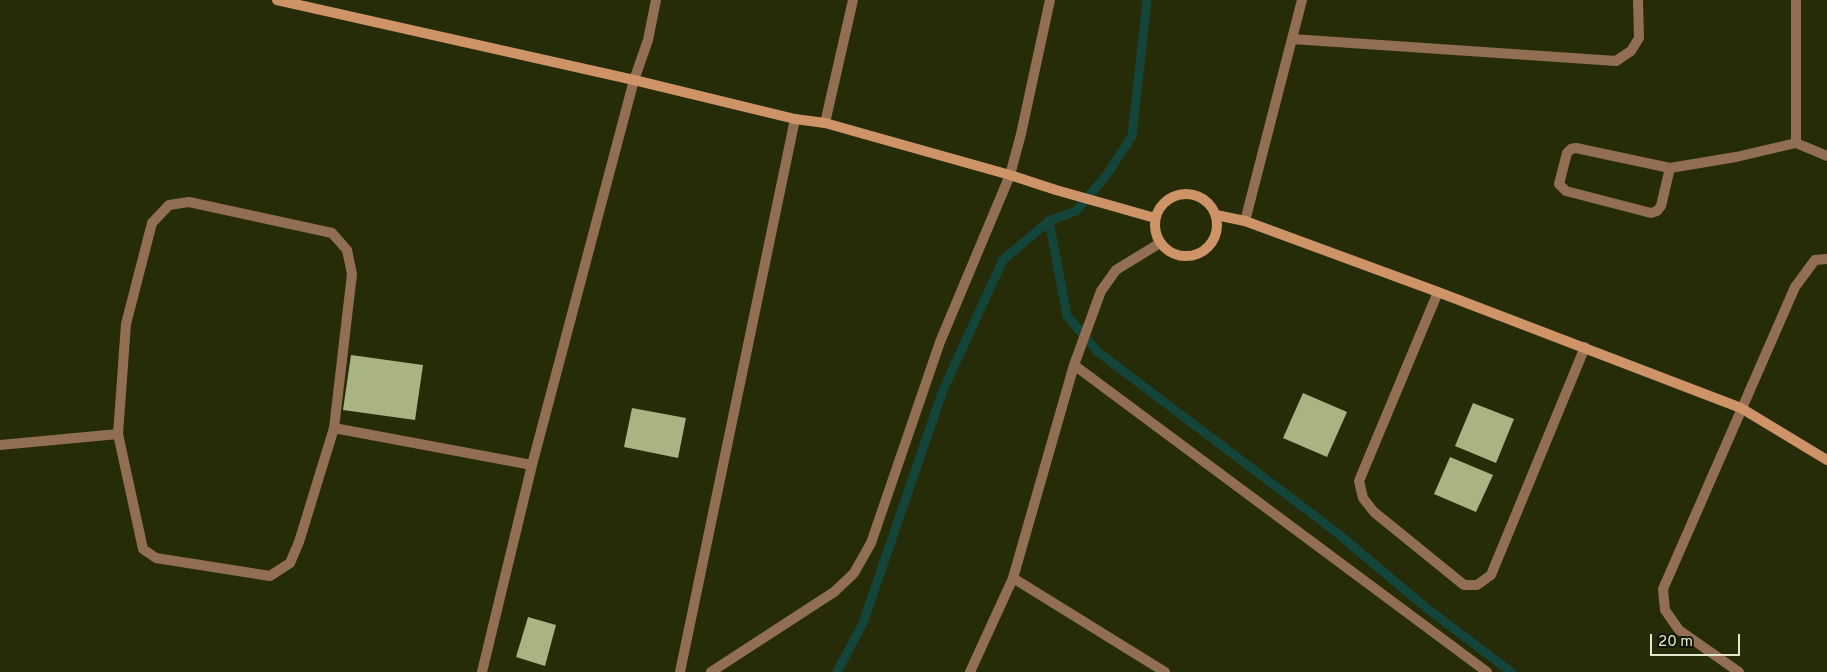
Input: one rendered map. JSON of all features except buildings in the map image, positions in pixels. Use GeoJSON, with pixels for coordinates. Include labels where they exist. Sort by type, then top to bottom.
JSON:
{"type":"FeatureCollection","features":[{"type":"Feature","properties":{"kind":"street"},"geometry":{"type":"LineString","coordinates":[[277,0],[634,80],[795,119],[825,123],[1155,218]]}},
{"type":"Feature","properties":{"kind":"street"},"geometry":{"type":"LineString","coordinates":[[482,672],[532,465],[634,80],[648,40],[656,0]]}},
{"type":"Feature","properties":{"kind":"street"},"geometry":{"type":"LineString","coordinates":[[825,123],[853,0]]}},
{"type":"Feature","properties":{"kind":"street"},"geometry":{"type":"LineString","coordinates":[[711,672],[834,592],[854,573],[871,543],[940,342],[1010,175],[1021,134],[1050,0]]}},
{"type":"Feature","properties":{"kind":"street"},"geometry":{"type":"LineString","coordinates":[[1245,221],[1302,0]]}},
{"type":"Feature","properties":{"kind":"street"},"geometry":{"type":"LineString","coordinates":[[1292,39],[1616,61],[1631,51],[1639,38],[1638,0]]}},
{"type":"Feature","properties":{"kind":"street"},"geometry":{"type":"LineString","coordinates":[[1796,0],[1796,143]]}},
{"type":"Feature","properties":{"kind":"street"},"geometry":{"type":"LineString","coordinates":[[680,672],[795,119]]}},
{"type":"Feature","properties":{"kind":"street"},"geometry":{"type":"LineString","coordinates":[[1670,168],[1662,206],[1657,211],[1651,213],[1566,191],[1559,184],[1567,153],[1570,149],[1576,148],[1670,168],[1736,157],[1796,143],[1827,156]]}},
{"type":"Feature","properties":{"kind":"street"},"geometry":{"type":"LineString","coordinates":[[1184,193],[1198,195],[1209,203],[1216,215],[1217,228],[1214,240],[1205,249],[1194,255],[1181,256],[1169,252],[1160,243],[1156,235],[1154,227],[1155,218],[1161,206],[1171,197],[1184,193]]}},
{"type":"Feature","properties":{"kind":"street"},"geometry":{"type":"LineString","coordinates":[[189,202],[332,233],[347,250],[352,274],[334,428],[299,542],[290,563],[270,576],[156,558],[143,550],[118,434],[126,324],[152,223],[169,205],[189,202]]}},
{"type":"Feature","properties":{"kind":"street"},"geometry":{"type":"LineString","coordinates":[[1216,215],[1245,221],[1585,347],[1741,408],[1827,460]]}},
{"type":"Feature","properties":{"kind":"street"},"geometry":{"type":"LineString","coordinates":[[970,672],[1013,578],[1074,365],[1101,291],[1116,270],[1160,243]]}},
{"type":"Feature","properties":{"kind":"street"},"geometry":{"type":"LineString","coordinates":[[1739,672],[1679,630],[1664,610],[1663,589],[1795,287],[1815,260],[1827,259]]}},
{"type":"Feature","properties":{"kind":"street"},"geometry":{"type":"LineString","coordinates":[[1438,292],[1359,481],[1364,498],[1374,512],[1464,585],[1477,585],[1491,576],[1585,347]]}},
{"type":"Feature","properties":{"kind":"street"},"geometry":{"type":"LineString","coordinates":[[1074,365],[1487,672]]}},
{"type":"Feature","properties":{"kind":"street"},"geometry":{"type":"LineString","coordinates":[[334,428],[532,465]]}},
{"type":"Feature","properties":{"kind":"street"},"geometry":{"type":"LineString","coordinates":[[0,445],[118,434]]}},
{"type":"Feature","properties":{"kind":"street"},"geometry":{"type":"LineString","coordinates":[[1013,578],[1165,672]]}},
{"type":"Feature","properties":{"kind":"waterway"},"geometry":{"type":"LineString","coordinates":[[837,672],[863,623],[943,390],[1003,260],[1049,221],[1076,211],[1106,176],[1132,136],[1147,0]]}},
{"type":"Feature","properties":{"kind":"waterway"},"geometry":{"type":"LineString","coordinates":[[1049,221],[1067,316],[1098,352],[1336,532],[1424,606],[1511,672]]}}]}
